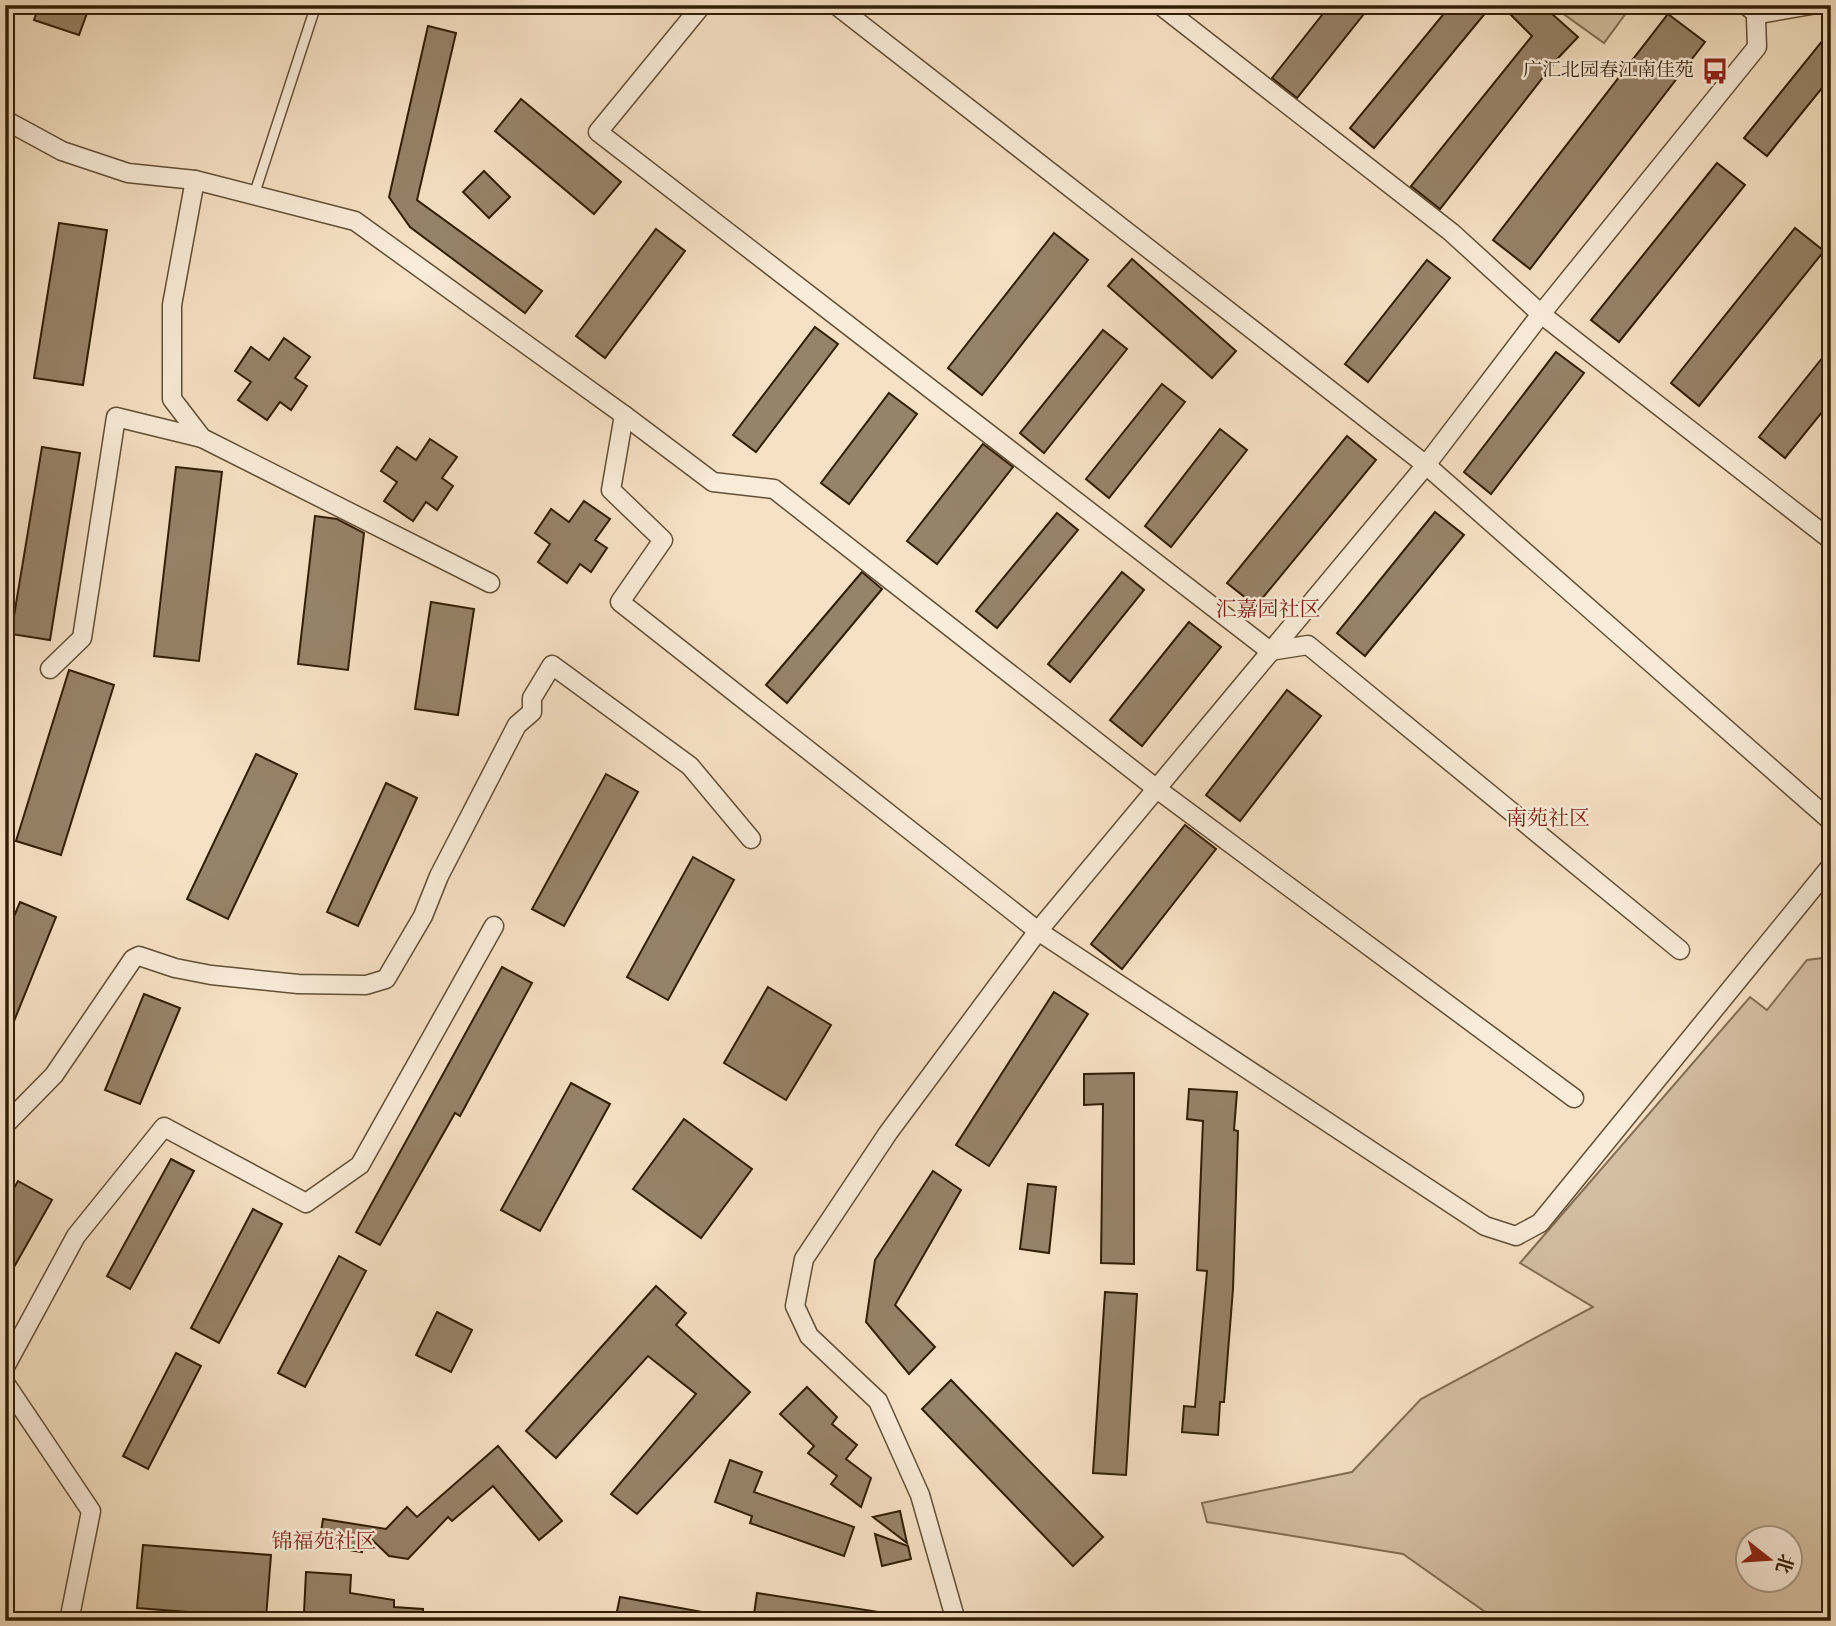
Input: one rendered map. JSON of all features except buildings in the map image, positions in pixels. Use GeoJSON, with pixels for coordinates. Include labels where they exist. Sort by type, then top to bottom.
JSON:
{"type":"FeatureCollection","features":[{"type":"Feature","properties":{"kind":"street"},"geometry":{"type":"LineString","coordinates":[[702,5],[598,132],[1270,651],[1308,645],[1680,950]]}},
{"type":"Feature","properties":{"kind":"street"},"geometry":{"type":"LineString","coordinates":[[836,5],[1426,465],[1831,821]]}},
{"type":"Feature","properties":{"kind":"street"},"geometry":{"type":"LineString","coordinates":[[1160,5],[1451,232],[1541,314],[1831,540]]}},
{"type":"Feature","properties":{"kind":"street"},"geometry":{"type":"LineString","coordinates":[[956,1621],[920,1494],[878,1401],[809,1336],[795,1306],[804,1259],[888,1133],[1038,930],[1426,465],[1541,314],[1757,47],[1761,12]]}},
{"type":"Feature","properties":{"kind":"street"},"geometry":{"type":"LineString","coordinates":[[5,120],[62,151],[128,173],[195,180],[355,221],[713,482],[774,489],[1157,789],[1574,1098]]}},
{"type":"Feature","properties":{"kind":"street"},"geometry":{"type":"LineString","coordinates":[[195,180],[172,305],[172,399],[202,438]]}},
{"type":"Feature","properties":{"kind":"street"},"geometry":{"type":"LineString","coordinates":[[624,415],[611,490],[663,540],[620,602],[1038,930],[1485,1226],[1516,1236],[1540,1223],[1831,866]]}},
{"type":"Feature","properties":{"kind":"street"},"geometry":{"type":"LineString","coordinates":[[50,669],[82,638],[116,417],[202,438],[490,583]]}},
{"type":"Feature","properties":{"kind":"street"},"geometry":{"type":"LineString","coordinates":[[5,1125],[54,1075],[133,959],[139,956],[175,968],[211,975],[298,984],[366,985],[386,979],[423,916],[439,876],[517,724],[532,712],[531,698],[552,665],[690,766],[751,839]]}},
{"type":"Feature","properties":{"kind":"street"},"geometry":{"type":"LineString","coordinates":[[5,1367],[76,1236],[164,1127],[306,1203],[360,1165],[494,926]]}},
{"type":"Feature","properties":{"kind":"street"},"geometry":{"type":"LineString","coordinates":[[5,1383],[92,1511],[69,1621]]}},
{"type":"Feature","properties":{"kind":"lane"},"geometry":{"type":"LineString","coordinates":[[254,195],[316,5]]}},
{"type":"Feature","properties":{"kind":"lane"},"geometry":{"type":"LineString","coordinates":[[1739,5],[1761,12],[1831,6]]}},
{"type":"Feature","properties":{"kind":"shaded area"},"geometry":{"type":"Polygon","coordinates":[[[1551,5],[1632,5],[1604,43],[1551,5]]]}},
{"type":"Feature","properties":{"kind":"shaded area"},"geometry":{"type":"Polygon","coordinates":[[[1831,957],[1831,1621],[1498,1621],[1403,1554],[1207,1522],[1202,1503],[1352,1472],[1421,1399],[1593,1307],[1520,1263],[1750,997],[1767,1010],[1807,960],[1831,957]]]}},
{"type":"Feature","properties":{"kind":"place","name":"广汇北园春江南佳苑"},"geometry":{"type":"Point","coordinates":[1715,71]}},
{"type":"Feature","properties":{"kind":"district","name":"汇嘉园社区"},"geometry":{"type":"Point","coordinates":[1268,610]}},
{"type":"Feature","properties":{"kind":"district","name":"南苑社区"},"geometry":{"type":"Point","coordinates":[1548,819]}},
{"type":"Feature","properties":{"kind":"district","name":"锦福苑社区"},"geometry":{"type":"Point","coordinates":[324,1542]}}]}
